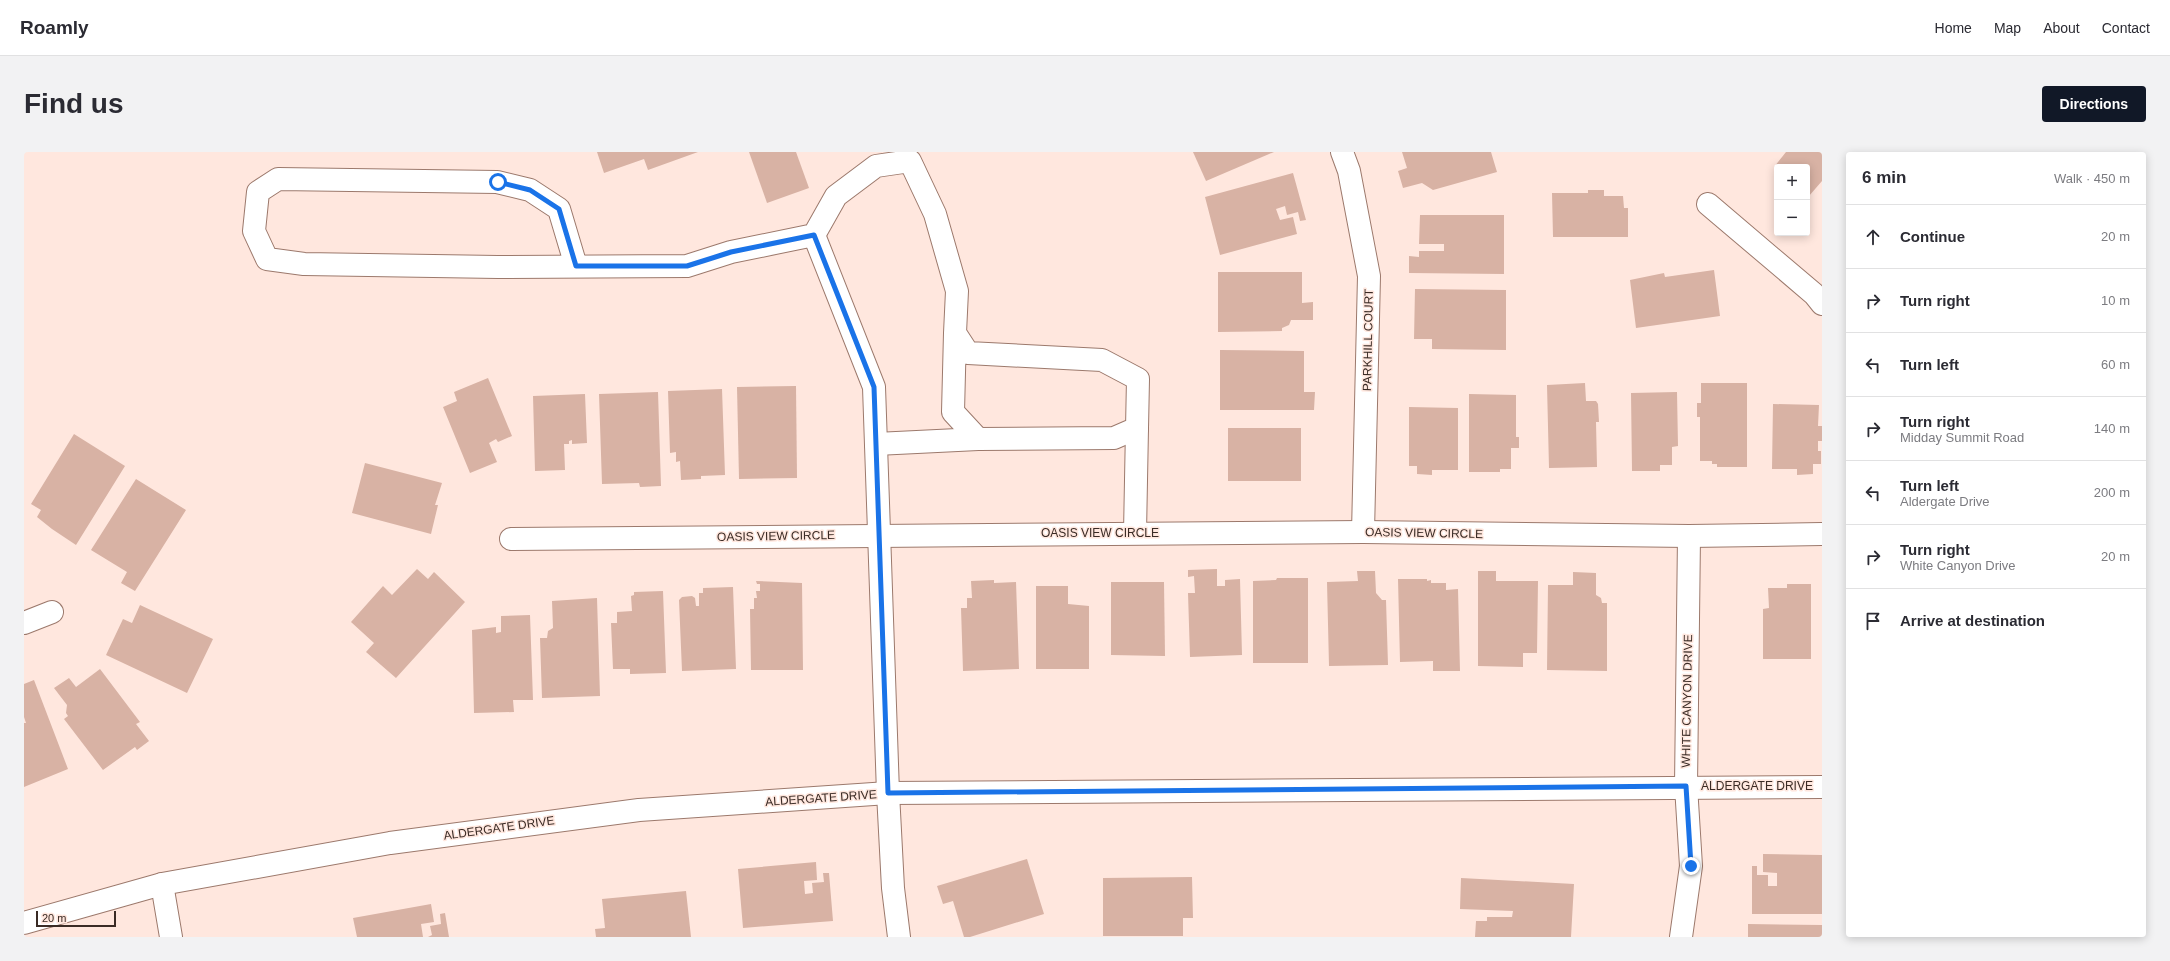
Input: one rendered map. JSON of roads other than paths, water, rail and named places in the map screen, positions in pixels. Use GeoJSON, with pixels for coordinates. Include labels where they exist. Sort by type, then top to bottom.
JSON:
{"type":"FeatureCollection","features":[{"type":"Feature","properties":{"kind":"street","name":"PARKHILL COURT"},"geometry":{"type":"LineString","coordinates":[[1342,152],[1349,171],[1369,276],[1363,532]]}},
{"type":"Feature","properties":{"kind":"street"},"geometry":{"type":"LineString","coordinates":[[576,266],[559,209],[530,190],[498,182],[278,179],[258,192],[254,231],[267,259],[304,264],[576,266],[687,266],[731,252],[814,235],[836,196],[876,166],[910,161],[935,214],[958,291],[955,333],[953,412],[978,439]]}},
{"type":"Feature","properties":{"kind":"street"},"geometry":{"type":"LineString","coordinates":[[1708,204],[1814,294],[1822,304]]}},
{"type":"Feature","properties":{"kind":"street"},"geometry":{"type":"LineString","coordinates":[[814,235],[874,387],[888,793],[893,888],[899,937]]}},
{"type":"Feature","properties":{"kind":"street"},"geometry":{"type":"LineString","coordinates":[[955,333],[968,353],[1102,360],[1138,379],[1135,533]]}},
{"type":"Feature","properties":{"kind":"street"},"geometry":{"type":"LineString","coordinates":[[876,444],[978,439],[1114,438],[1137,428]]}},
{"type":"Feature","properties":{"kind":"street","name":"OASIS VIEW CIRCLE"},"geometry":{"type":"LineString","coordinates":[[511,539],[879,534],[1363,532],[1689,536],[1822,534]]}},
{"type":"Feature","properties":{"kind":"street","name":"WHITE CANYON DRIVE"},"geometry":{"type":"LineString","coordinates":[[1681,937],[1691,866],[1686,786],[1689,536]]}},
{"type":"Feature","properties":{"kind":"street"},"geometry":{"type":"LineString","coordinates":[[24,623],[52,612]]}},
{"type":"Feature","properties":{"kind":"street","name":"ALDERGATE DRIVE"},"geometry":{"type":"LineString","coordinates":[[24,923],[162,884],[390,843],[639,810],[888,793],[1686,786],[1822,787]]}},
{"type":"Feature","properties":{"kind":"street"},"geometry":{"type":"LineString","coordinates":[[162,884],[171,937]]}}]}
